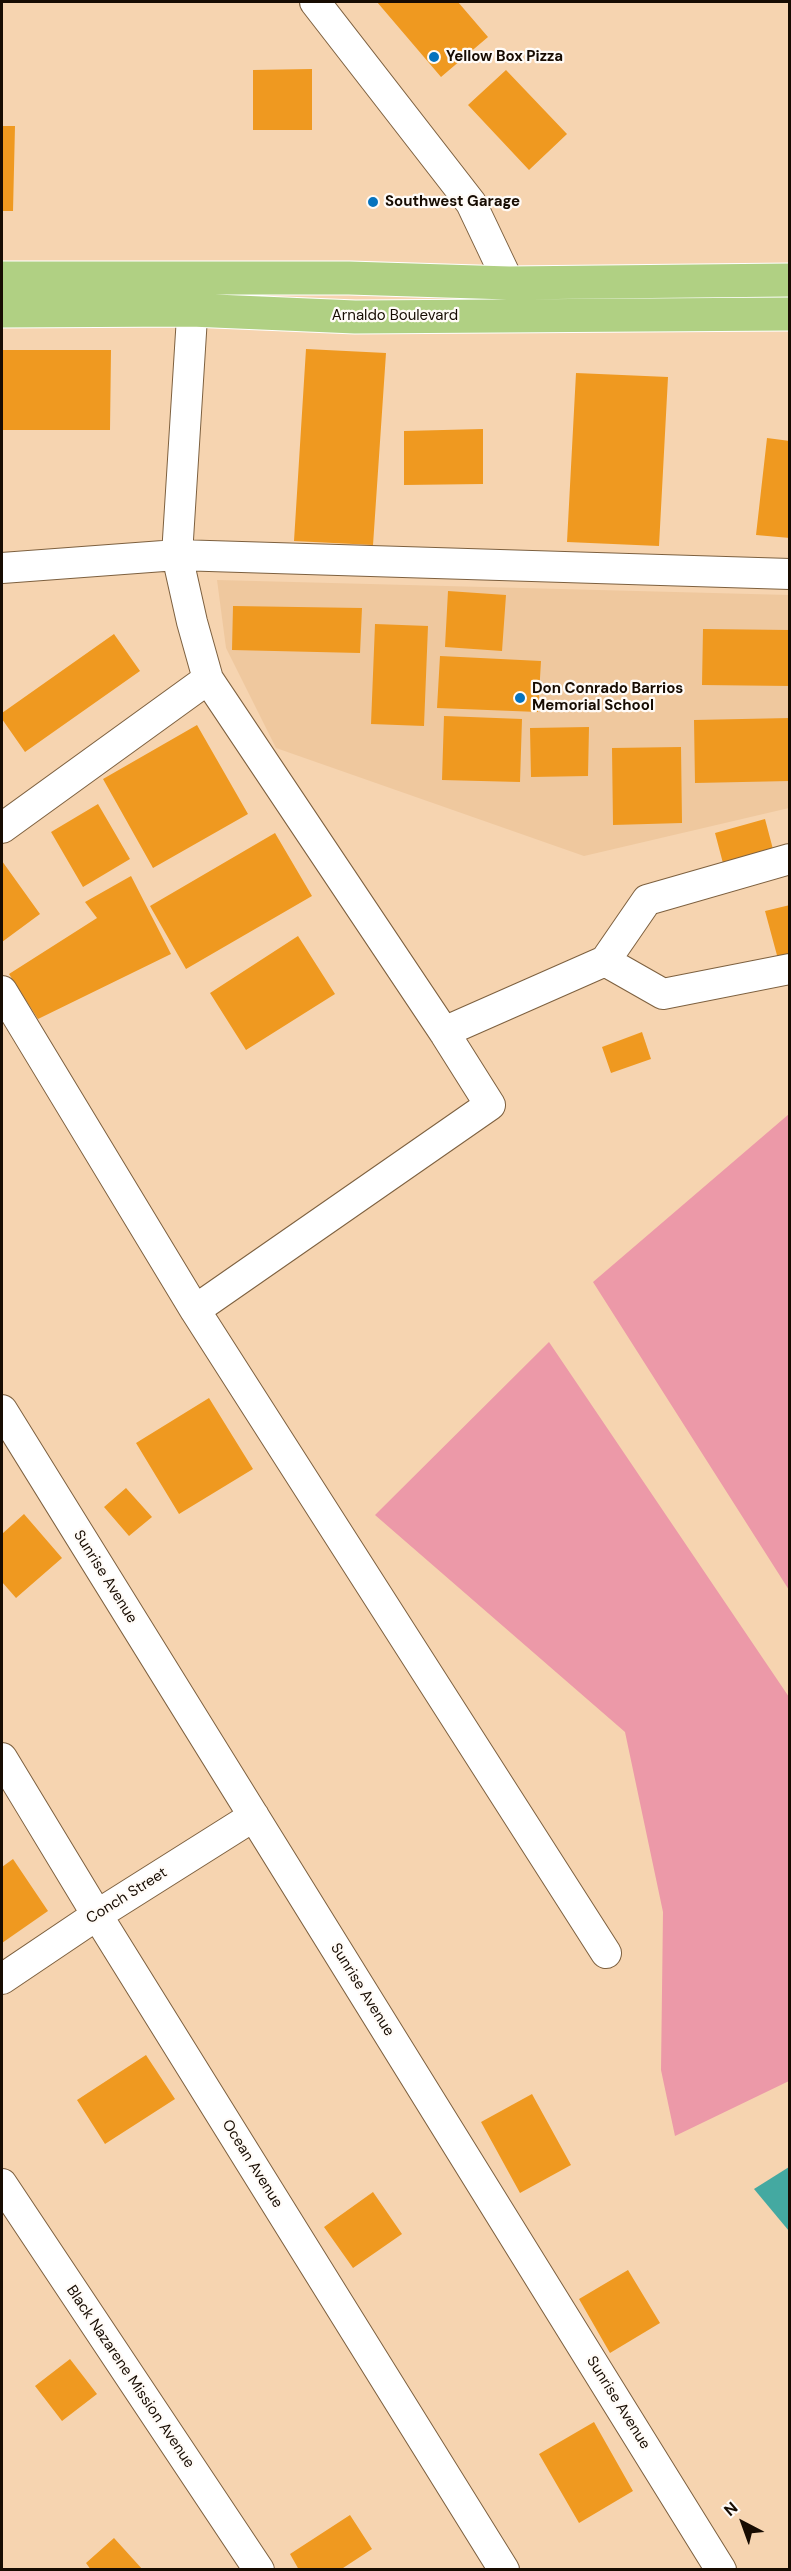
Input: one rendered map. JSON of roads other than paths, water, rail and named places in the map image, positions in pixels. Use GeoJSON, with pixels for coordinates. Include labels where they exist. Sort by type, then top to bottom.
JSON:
{"type":"FeatureCollection","features":[{"type":"Feature","properties":{"kind":"highway"},"geometry":{"type":"LineString","coordinates":[[2,278],[349,279],[509,283],[789,280]]}},
{"type":"Feature","properties":{"kind":"highway"},"geometry":{"type":"LineString","coordinates":[[349,279],[355,317]]}},
{"type":"Feature","properties":{"kind":"highway"},"geometry":{"type":"LineString","coordinates":[[691,315],[692,281]]}},
{"type":"Feature","properties":{"kind":"highway","name":"Arnaldo Boulevard"},"geometry":{"type":"LineString","coordinates":[[2,311],[191,310],[355,317],[789,314]]}},
{"type":"Feature","properties":{"kind":"street"},"geometry":{"type":"LineString","coordinates":[[315,2],[471,203],[509,283]]}},
{"type":"Feature","properties":{"kind":"street"},"geometry":{"type":"LineString","coordinates":[[195,279],[191,310],[177,555],[208,679],[444,1032],[490,1105],[195,1310]]}},
{"type":"Feature","properties":{"kind":"street"},"geometry":{"type":"LineString","coordinates":[[2,568],[177,555],[789,574]]}},
{"type":"Feature","properties":{"kind":"street"},"geometry":{"type":"LineString","coordinates":[[2,828],[208,679]]}},
{"type":"Feature","properties":{"kind":"street"},"geometry":{"type":"LineString","coordinates":[[444,1032],[605,961],[647,900],[789,859]]}},
{"type":"Feature","properties":{"kind":"street"},"geometry":{"type":"LineString","coordinates":[[605,961],[663,994],[789,969]]}},
{"type":"Feature","properties":{"kind":"street"},"geometry":{"type":"LineString","coordinates":[[2,991],[195,1310],[606,1953]]}},
{"type":"Feature","properties":{"kind":"street","name":"Sunrise Avenue"},"geometry":{"type":"LineString","coordinates":[[2,1410],[722,2570]]}},
{"type":"Feature","properties":{"kind":"street","name":"Ocean Avenue"},"geometry":{"type":"LineString","coordinates":[[2,1758],[504,2570]]}},
{"type":"Feature","properties":{"kind":"street","name":"Conch Street"},"geometry":{"type":"LineString","coordinates":[[2,1979],[97,1915],[254,1816]]}},
{"type":"Feature","properties":{"kind":"street","name":"Black Nazarene Mission Avenue"},"geometry":{"type":"LineString","coordinates":[[2,2184],[259,2570]]}},
{"type":"Feature","properties":{"kind":"water"},"geometry":{"type":"Polygon","coordinates":[[[789,2167],[789,2231],[754,2189],[789,2167]]]}},
{"type":"Feature","properties":{"kind":"place","name":"Yellow Box Pizza"},"geometry":{"type":"Point","coordinates":[434,57]}},
{"type":"Feature","properties":{"kind":"place","name":"Southwest Garage"},"geometry":{"type":"Point","coordinates":[373,202]}},
{"type":"Feature","properties":{"kind":"place","name":"Don Conrado Barrios Memorial School"},"geometry":{"type":"Point","coordinates":[520,698]}}]}
